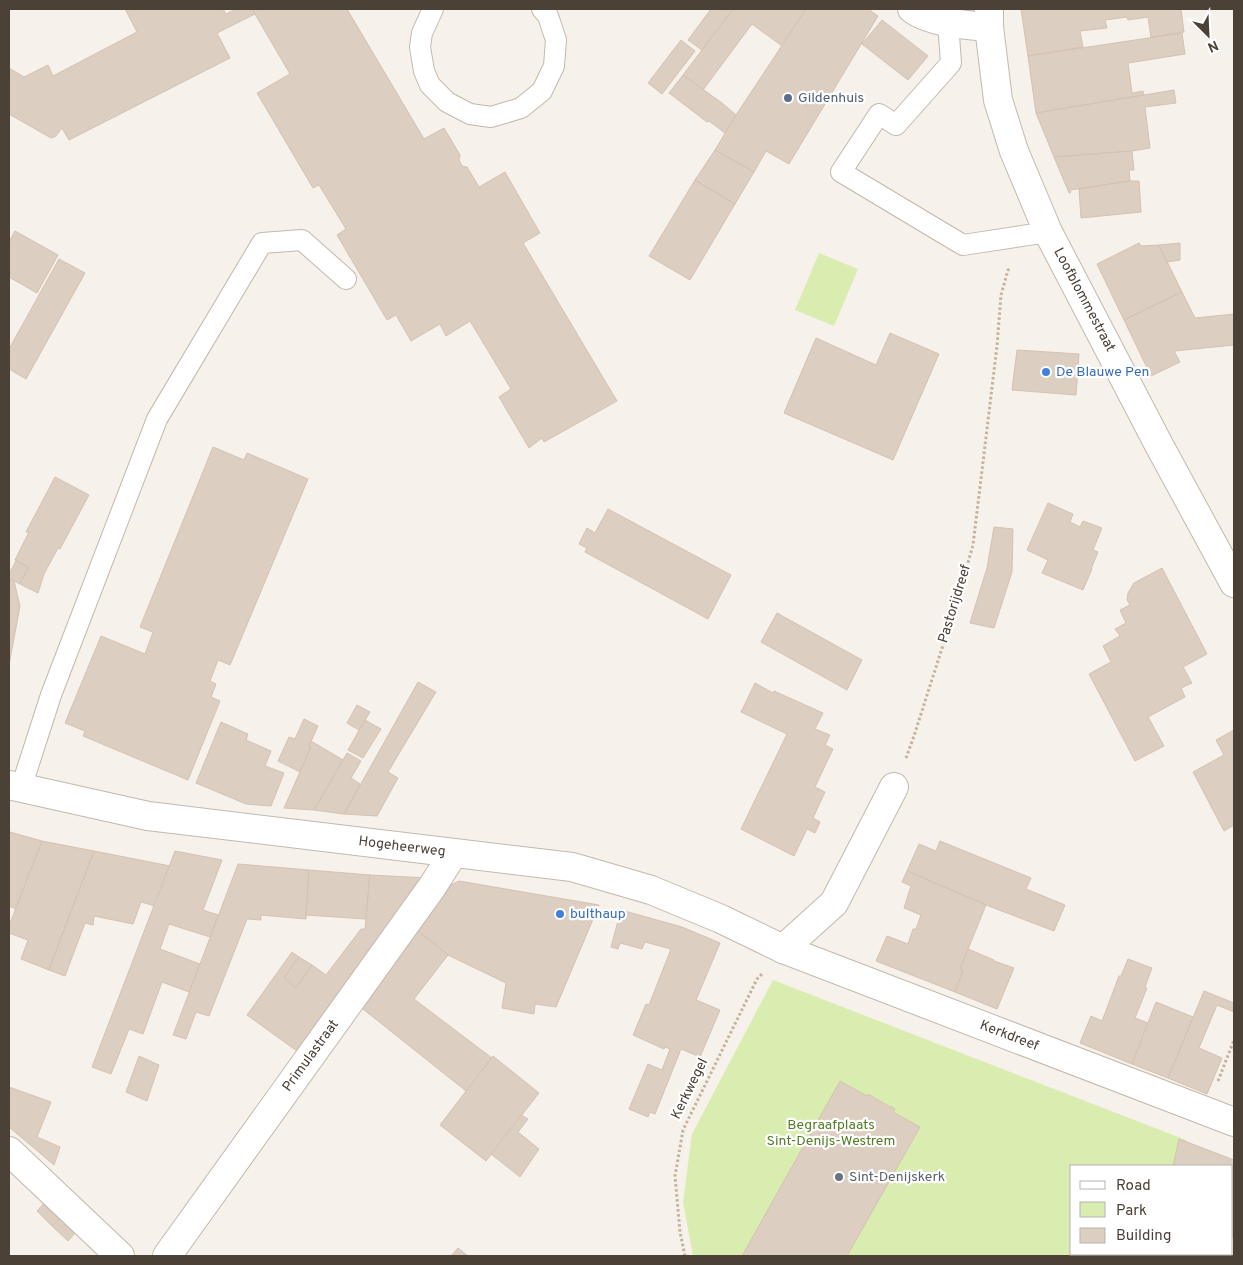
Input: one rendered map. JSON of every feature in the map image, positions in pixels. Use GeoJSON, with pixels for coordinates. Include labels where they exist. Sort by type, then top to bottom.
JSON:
{"type":"FeatureCollection","features":[{"type":"Feature","properties":{"kind":"street","name":"Loofblommestraat"},"geometry":{"type":"LineString","coordinates":[[912,9],[921,15],[963,25],[989,18],[998,100],[1014,151],[1052,240],[1159,445],[1234,583]]}},
{"type":"Feature","properties":{"kind":"street","name":"Hogeheerweg"},"geometry":{"type":"LineString","coordinates":[[15,787],[148,816],[572,868],[651,890],[721,919],[784,949]]}},
{"type":"Feature","properties":{"kind":"street"},"geometry":{"type":"LineString","coordinates":[[784,949],[834,903],[894,787]]}},
{"type":"Feature","properties":{"kind":"street","name":"Primulastraat"},"geometry":{"type":"LineString","coordinates":[[166,1256],[432,886],[453,854]]}},
{"type":"Feature","properties":{"kind":"street","name":"Kerkdreef"},"geometry":{"type":"LineString","coordinates":[[784,949],[1234,1122]]}},
{"type":"Feature","properties":{"kind":"street"},"geometry":{"type":"LineString","coordinates":[[9,1151],[120,1256]]}},
{"type":"Feature","properties":{"kind":"lane"},"geometry":{"type":"LineString","coordinates":[[433,9],[422,33],[420,47],[424,71],[430,84],[446,102],[470,114],[491,117],[521,108],[542,91],[554,66],[556,40],[549,11]]}},
{"type":"Feature","properties":{"kind":"lane"},"geometry":{"type":"LineString","coordinates":[[948,22],[951,63],[896,125],[879,114],[841,172],[963,245],[1052,240]]}},
{"type":"Feature","properties":{"kind":"lane"},"geometry":{"type":"LineString","coordinates":[[15,787],[157,419],[262,243],[302,240],[346,279]]}},
{"type":"Feature","properties":{"kind":"path","name":"Pastorijdreef"},"geometry":{"type":"LineString","coordinates":[[894,787],[914,736],[973,545],[997,346],[1001,295],[1008,270],[1052,240]]}},
{"type":"Feature","properties":{"kind":"path","name":"Kerkwegel"},"geometry":{"type":"LineString","coordinates":[[685,1256],[680,1232],[675,1176],[683,1130],[757,979],[784,949]]}},
{"type":"Feature","properties":{"kind":"path"},"geometry":{"type":"LineString","coordinates":[[1206,1112],[1234,1040]]}},
{"type":"Feature","properties":{"kind":"green space"},"geometry":{"type":"Polygon","coordinates":[[[819,253],[858,269],[834,326],[795,310],[819,253]]]}},
{"type":"Feature","properties":{"kind":"green space","name":"Begraafplaats Sint-Denijs-Westrem"},"geometry":{"type":"Polygon","coordinates":[[[773,980],[1186,1140],[1179,1165],[1070,1165],[1070,1255],[1156,1256],[693,1256],[683,1202],[692,1134],[773,980]]]}},
{"type":"Feature","properties":{"kind":"building"},"geometry":{"type":"Polygon","coordinates":[[[125,9],[223,9],[226,14],[236,9],[252,9],[255,14],[217,33],[230,58],[69,140],[62,128],[56,136],[51,138],[9,114],[9,68],[24,77],[48,65],[53,76],[137,32],[125,9]]]}},
{"type":"Feature","properties":{"kind":"building"},"geometry":{"type":"Polygon","coordinates":[[[252,9],[347,9],[424,139],[444,128],[460,155],[459,160],[462,166],[467,167],[479,187],[505,172],[540,233],[523,243],[617,401],[544,442],[542,438],[529,448],[499,397],[511,389],[470,321],[446,336],[440,324],[411,341],[396,315],[387,320],[337,235],[346,229],[319,185],[313,188],[257,93],[290,74],[252,9]]]}},
{"type":"Feature","properties":{"kind":"building"},"geometry":{"type":"Polygon","coordinates":[[[711,9],[734,9],[702,50],[688,40],[711,9]]]}},
{"type":"Feature","properties":{"kind":"building"},"geometry":{"type":"Polygon","coordinates":[[[733,9],[806,9],[782,46],[752,24],[703,90],[683,75],[733,9]]]}},
{"type":"Feature","properties":{"kind":"building","name":"Gildenhuis"},"geometry":{"type":"Polygon","coordinates":[[[806,9],[868,9],[878,16],[789,164],[766,151],[754,172],[715,150],[806,9]]]}},
{"type":"Feature","properties":{"kind":"building"},"geometry":{"type":"Polygon","coordinates":[[[1021,9],[1181,9],[1184,32],[1151,37],[1148,17],[1128,20],[1127,17],[1105,20],[1107,28],[1080,31],[1083,47],[1028,56],[1021,9]]]}},
{"type":"Feature","properties":{"kind":"building"},"geometry":{"type":"Polygon","coordinates":[[[882,20],[928,56],[908,80],[862,44],[882,20]]]}},
{"type":"Feature","properties":{"kind":"building"},"geometry":{"type":"Polygon","coordinates":[[[1182,33],[1185,54],[1128,63],[1132,93],[1143,91],[1144,95],[1036,113],[1028,56],[1182,33]]]}},
{"type":"Feature","properties":{"kind":"building"},"geometry":{"type":"Polygon","coordinates":[[[681,40],[695,51],[662,94],[648,83],[681,40]]]}},
{"type":"Feature","properties":{"kind":"building"},"geometry":{"type":"Polygon","coordinates":[[[683,75],[736,115],[725,133],[709,121],[707,122],[669,93],[683,75]]]}},
{"type":"Feature","properties":{"kind":"building"},"geometry":{"type":"Polygon","coordinates":[[[1174,90],[1176,103],[1145,107],[1150,148],[1132,151],[1054,157],[1036,113],[1174,90]]]}},
{"type":"Feature","properties":{"kind":"building"},"geometry":{"type":"Polygon","coordinates":[[[715,150],[754,172],[735,204],[695,180],[715,150]]]}},
{"type":"Feature","properties":{"kind":"building"},"geometry":{"type":"Polygon","coordinates":[[[1132,151],[1134,170],[1129,170],[1130,181],[1070,190],[1071,192],[1069,193],[1054,157],[1132,151]]]}},
{"type":"Feature","properties":{"kind":"building"},"geometry":{"type":"Polygon","coordinates":[[[695,180],[735,204],[690,280],[649,256],[695,180]]]}},
{"type":"Feature","properties":{"kind":"building"},"geometry":{"type":"Polygon","coordinates":[[[1139,181],[1141,212],[1081,218],[1079,189],[1139,181]]]}},
{"type":"Feature","properties":{"kind":"building"},"geometry":{"type":"Polygon","coordinates":[[[15,231],[58,255],[37,293],[9,277],[9,242],[15,231]]]}},
{"type":"Feature","properties":{"kind":"building"},"geometry":{"type":"Polygon","coordinates":[[[1139,243],[1141,246],[1159,245],[1182,292],[1124,320],[1097,264],[1139,243]]]}},
{"type":"Feature","properties":{"kind":"building"},"geometry":{"type":"Polygon","coordinates":[[[1180,243],[1180,260],[1167,262],[1159,245],[1180,243]]]}},
{"type":"Feature","properties":{"kind":"building"},"geometry":{"type":"Polygon","coordinates":[[[59,259],[85,273],[26,379],[9,369],[9,349],[59,259]]]}},
{"type":"Feature","properties":{"kind":"building"},"geometry":{"type":"Polygon","coordinates":[[[1182,292],[1195,318],[1234,314],[1234,345],[1174,351],[1180,362],[1151,376],[1124,320],[1182,292]]]}},
{"type":"Feature","properties":{"kind":"building"},"geometry":{"type":"Polygon","coordinates":[[[890,333],[939,354],[893,460],[784,413],[816,338],[876,365],[890,333]]]}},
{"type":"Feature","properties":{"kind":"building","name":"De Blauwe Pen"},"geometry":{"type":"Polygon","coordinates":[[[1017,350],[1079,354],[1076,395],[1012,390],[1017,350]]]}},
{"type":"Feature","properties":{"kind":"building"},"geometry":{"type":"Polygon","coordinates":[[[213,447],[244,460],[247,453],[308,479],[230,665],[218,660],[210,681],[216,684],[211,697],[220,701],[188,780],[83,736],[85,731],[65,723],[101,636],[145,654],[153,632],[140,627],[213,447]]]}},
{"type":"Feature","properties":{"kind":"building"},"geometry":{"type":"Polygon","coordinates":[[[55,477],[89,495],[60,549],[58,548],[44,574],[38,593],[20,584],[28,567],[15,560],[29,532],[26,532],[55,477]]]}},
{"type":"Feature","properties":{"kind":"building"},"geometry":{"type":"Polygon","coordinates":[[[1048,503],[1073,514],[1070,522],[1080,527],[1083,521],[1102,528],[1093,550],[1098,552],[1083,590],[1042,573],[1048,560],[1027,550],[1048,503]]]}},
{"type":"Feature","properties":{"kind":"building"},"geometry":{"type":"Polygon","coordinates":[[[608,509],[731,575],[708,619],[585,552],[587,548],[579,544],[587,528],[595,533],[608,509]]]}},
{"type":"Feature","properties":{"kind":"building"},"geometry":{"type":"Polygon","coordinates":[[[994,527],[1013,529],[1012,572],[994,628],[970,623],[987,568],[994,527]]]}},
{"type":"Feature","properties":{"kind":"building"},"geometry":{"type":"Polygon","coordinates":[[[16,561],[28,567],[20,584],[9,578],[9,574],[16,561]]]}},
{"type":"Feature","properties":{"kind":"building"},"geometry":{"type":"Polygon","coordinates":[[[1162,568],[1207,654],[1183,667],[1192,683],[1181,688],[1185,697],[1148,717],[1164,746],[1135,761],[1089,674],[1111,662],[1103,646],[1120,636],[1115,629],[1126,623],[1120,610],[1130,605],[1127,600],[1128,593],[1134,583],[1162,568]]]}},
{"type":"Feature","properties":{"kind":"building"},"geometry":{"type":"Polygon","coordinates":[[[9,578],[14,581],[20,606],[9,665],[9,578]]]}},
{"type":"Feature","properties":{"kind":"building"},"geometry":{"type":"Polygon","coordinates":[[[777,613],[862,660],[847,690],[761,642],[777,613]]]}},
{"type":"Feature","properties":{"kind":"building"},"geometry":{"type":"Polygon","coordinates":[[[418,682],[436,692],[388,772],[398,778],[377,816],[344,814],[418,682]]]}},
{"type":"Feature","properties":{"kind":"building"},"geometry":{"type":"Polygon","coordinates":[[[755,683],[773,693],[774,691],[823,713],[815,729],[830,735],[825,745],[833,749],[815,787],[825,792],[813,818],[820,822],[815,833],[807,829],[794,856],[741,829],[787,734],[741,712],[755,683]]]}},
{"type":"Feature","properties":{"kind":"building"},"geometry":{"type":"Polygon","coordinates":[[[357,705],[370,712],[359,730],[347,723],[357,705]]]}},
{"type":"Feature","properties":{"kind":"building"},"geometry":{"type":"Polygon","coordinates":[[[304,719],[318,726],[300,772],[278,761],[289,737],[295,739],[304,719]]]}},
{"type":"Feature","properties":{"kind":"building"},"geometry":{"type":"Polygon","coordinates":[[[365,720],[381,729],[363,758],[348,750],[365,720]]]}},
{"type":"Feature","properties":{"kind":"building"},"geometry":{"type":"Polygon","coordinates":[[[221,722],[248,734],[246,740],[271,751],[265,766],[284,773],[271,806],[246,804],[196,783],[221,722]]]}},
{"type":"Feature","properties":{"kind":"building"},"geometry":{"type":"Polygon","coordinates":[[[1234,730],[1234,825],[1224,831],[1193,772],[1224,755],[1216,740],[1234,730]]]}},
{"type":"Feature","properties":{"kind":"building"},"geometry":{"type":"Polygon","coordinates":[[[311,741],[343,760],[314,810],[284,808],[311,747],[309,746],[311,741]]]}},
{"type":"Feature","properties":{"kind":"building"},"geometry":{"type":"Polygon","coordinates":[[[347,753],[361,761],[351,778],[360,784],[344,814],[314,810],[347,753]]]}},
{"type":"Feature","properties":{"kind":"building"},"geometry":{"type":"Polygon","coordinates":[[[10,832],[42,841],[16,909],[9,906],[10,832]]]}},
{"type":"Feature","properties":{"kind":"building"},"geometry":{"type":"Polygon","coordinates":[[[42,841],[94,851],[49,970],[21,959],[28,940],[9,933],[9,926],[42,841]]]}},
{"type":"Feature","properties":{"kind":"building"},"geometry":{"type":"Polygon","coordinates":[[[940,841],[1031,878],[1026,889],[1065,905],[1054,931],[986,905],[907,871],[919,844],[936,851],[940,841]]]}},
{"type":"Feature","properties":{"kind":"building"},"geometry":{"type":"Polygon","coordinates":[[[94,851],[170,866],[155,906],[141,902],[133,924],[94,916],[93,925],[85,923],[65,976],[49,970],[94,851]]]}},
{"type":"Feature","properties":{"kind":"building"},"geometry":{"type":"Polygon","coordinates":[[[175,851],[222,860],[203,910],[218,915],[210,937],[169,924],[160,949],[200,964],[189,992],[162,982],[143,1034],[129,1029],[111,1074],[92,1067],[175,851]]]}},
{"type":"Feature","properties":{"kind":"building"},"geometry":{"type":"Polygon","coordinates":[[[238,864],[309,870],[306,919],[261,915],[261,920],[247,919],[209,1016],[196,1012],[186,1039],[173,1035],[238,864]]]}},
{"type":"Feature","properties":{"kind":"building"},"geometry":{"type":"Polygon","coordinates":[[[309,870],[370,875],[366,919],[306,915],[309,870]]]}},
{"type":"Feature","properties":{"kind":"building"},"geometry":{"type":"Polygon","coordinates":[[[907,871],[986,905],[960,969],[963,971],[955,992],[876,961],[887,936],[908,944],[913,929],[916,929],[921,915],[904,908],[911,886],[902,882],[907,871]]]}},
{"type":"Feature","properties":{"kind":"building"},"geometry":{"type":"Polygon","coordinates":[[[370,875],[427,878],[301,1054],[247,1015],[292,952],[299,957],[284,978],[296,988],[312,965],[326,975],[361,929],[365,929],[370,875]]]}},
{"type":"Feature","properties":{"kind":"building"},"geometry":{"type":"Polygon","coordinates":[[[459,881],[599,905],[556,1007],[535,1004],[534,1014],[502,1008],[506,983],[448,955],[417,930],[451,885],[459,881]]]}},
{"type":"Feature","properties":{"kind":"building"},"geometry":{"type":"Polygon","coordinates":[[[621,910],[682,927],[720,943],[696,1000],[720,1010],[700,1057],[681,1049],[655,1114],[650,1112],[648,1117],[629,1109],[648,1064],[662,1070],[670,1049],[665,1047],[664,1049],[633,1035],[646,1004],[649,1005],[671,949],[645,942],[642,949],[620,943],[618,949],[611,947],[621,910]]]}},
{"type":"Feature","properties":{"kind":"building"},"geometry":{"type":"Polygon","coordinates":[[[417,930],[448,955],[414,999],[492,1058],[466,1091],[358,1005],[417,930]]]}},
{"type":"Feature","properties":{"kind":"building"},"geometry":{"type":"Polygon","coordinates":[[[968,949],[1014,968],[997,1009],[955,992],[963,971],[960,969],[968,949]]]}},
{"type":"Feature","properties":{"kind":"building"},"geometry":{"type":"Polygon","coordinates":[[[299,957],[312,965],[296,988],[284,978],[299,957]]]}},
{"type":"Feature","properties":{"kind":"building"},"geometry":{"type":"Polygon","coordinates":[[[1128,959],[1152,968],[1145,987],[1147,988],[1135,1018],[1148,1023],[1132,1064],[1080,1043],[1091,1016],[1102,1021],[1119,976],[1121,976],[1128,959]]]}},
{"type":"Feature","properties":{"kind":"building"},"geometry":{"type":"Polygon","coordinates":[[[1204,991],[1234,1003],[1234,1012],[1217,1005],[1199,1048],[1222,1058],[1207,1094],[1168,1078],[1204,991]]]}},
{"type":"Feature","properties":{"kind":"building"},"geometry":{"type":"Polygon","coordinates":[[[1156,1002],[1193,1017],[1168,1078],[1132,1064],[1156,1002]]]}},
{"type":"Feature","properties":{"kind":"building"},"geometry":{"type":"Polygon","coordinates":[[[139,1056],[159,1065],[147,1101],[126,1092],[139,1056]]]}},
{"type":"Feature","properties":{"kind":"building"},"geometry":{"type":"Polygon","coordinates":[[[493,1056],[539,1093],[486,1161],[440,1125],[493,1056]]]}},
{"type":"Feature","properties":{"kind":"building","name":"Sint-Denijskerk"},"geometry":{"type":"Polygon","coordinates":[[[840,1081],[867,1096],[868,1094],[891,1106],[895,1109],[893,1112],[920,1127],[847,1256],[742,1256],[840,1081]]]}},
{"type":"Feature","properties":{"kind":"building"},"geometry":{"type":"Polygon","coordinates":[[[9,1087],[51,1102],[37,1137],[60,1147],[54,1165],[9,1127],[9,1087]]]}},
{"type":"Feature","properties":{"kind":"building"},"geometry":{"type":"Polygon","coordinates":[[[521,1115],[528,1119],[518,1132],[539,1149],[520,1177],[491,1154],[521,1115]]]}},
{"type":"Feature","properties":{"kind":"building"},"geometry":{"type":"Polygon","coordinates":[[[1179,1139],[1234,1160],[1234,1238],[1233,1165],[1173,1165],[1179,1139]]]}},
{"type":"Feature","properties":{"kind":"building"},"geometry":{"type":"Polygon","coordinates":[[[46,1201],[62,1216],[52,1226],[37,1211],[46,1201]]]}},
{"type":"Feature","properties":{"kind":"building"},"geometry":{"type":"Polygon","coordinates":[[[62,1216],[77,1231],[68,1241],[52,1226],[62,1216]]]}},
{"type":"Feature","properties":{"kind":"building"},"geometry":{"type":"Polygon","coordinates":[[[458,1248],[468,1256],[451,1256],[458,1248]]]}},
{"type":"Feature","properties":{"kind":"place","name":"Gildenhuis"},"geometry":{"type":"Point","coordinates":[788,98]}},
{"type":"Feature","properties":{"kind":"place","name":"De Blauwe Pen"},"geometry":{"type":"Point","coordinates":[1046,372]}},
{"type":"Feature","properties":{"kind":"place","name":"bulthaup"},"geometry":{"type":"Point","coordinates":[560,914]}},
{"type":"Feature","properties":{"kind":"place","name":"Sint-Denijskerk"},"geometry":{"type":"Point","coordinates":[839,1177]}}]}
